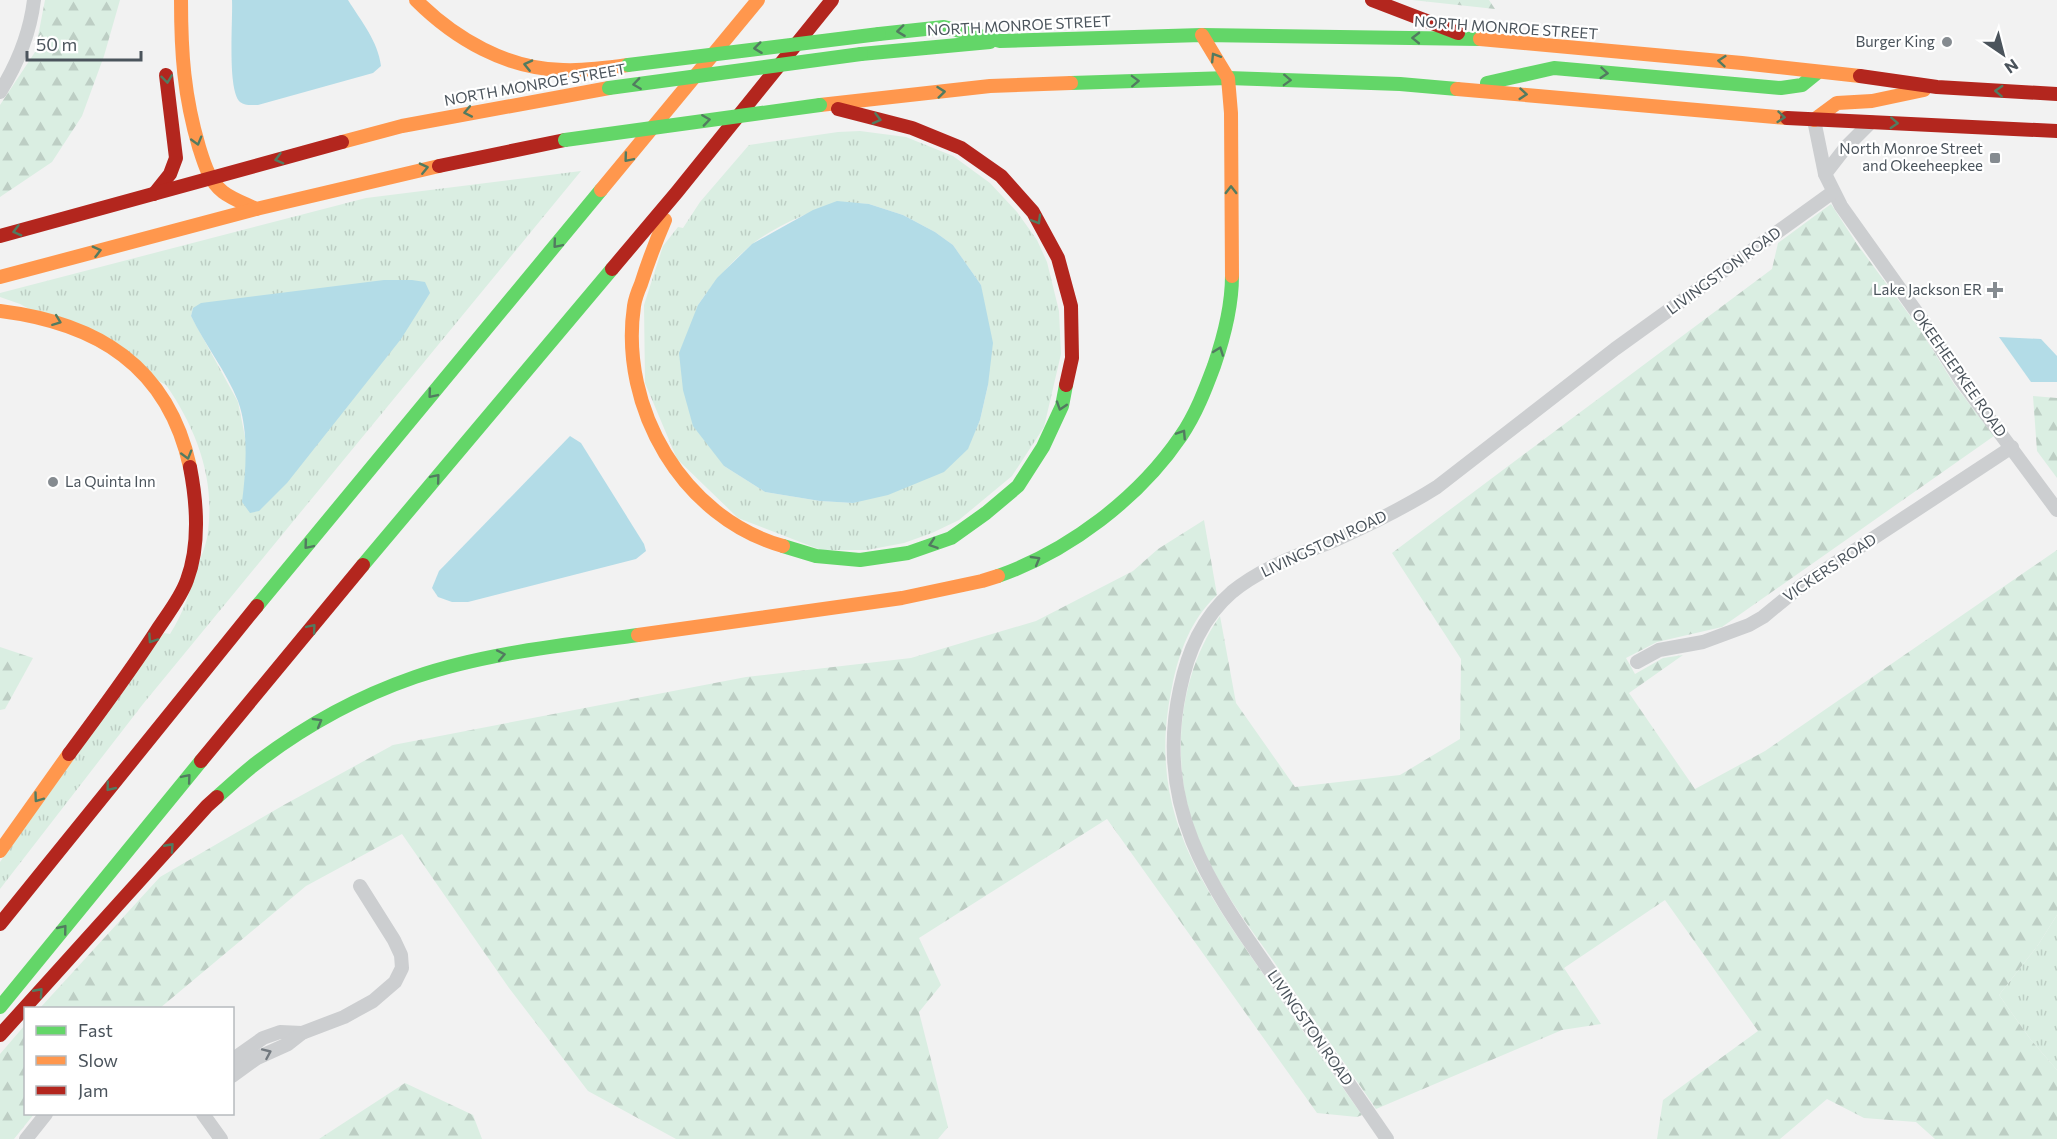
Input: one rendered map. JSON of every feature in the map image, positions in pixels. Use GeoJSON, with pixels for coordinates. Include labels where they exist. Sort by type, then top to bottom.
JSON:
{"type":"FeatureCollection","features":[{"type":"Feature","properties":{"kind":"main road"},"geometry":{"type":"LineString","coordinates":[[181,0],[181,52],[185,91],[202,158],[211,178],[226,194],[256,208]]}},
{"type":"Feature","properties":{"kind":"main road"},"geometry":{"type":"LineString","coordinates":[[416,0],[426,11],[455,33],[491,53],[519,63],[552,70],[584,70],[944,27],[1000,41]]}},
{"type":"Feature","properties":{"kind":"main road"},"geometry":{"type":"LineString","coordinates":[[0,924],[173,708],[759,0]]}},
{"type":"Feature","properties":{"kind":"main road"},"geometry":{"type":"LineString","coordinates":[[0,1007],[494,408],[677,192],[832,0]]}},
{"type":"Feature","properties":{"kind":"main road"},"geometry":{"type":"LineString","coordinates":[[1372,0],[1475,39]]}},
{"type":"Feature","properties":{"kind":"main road"},"geometry":{"type":"LineString","coordinates":[[25,1007],[207,807],[260,761],[318,722],[365,698],[415,677],[500,655],[902,598],[982,581],[1026,566],[1082,534],[1156,470],[1182,435],[1199,405],[1222,343],[1232,295],[1231,113],[1228,78],[1202,35]]}},
{"type":"Feature","properties":{"kind":"main road","name":"NORTH MONROE STREET"},"geometry":{"type":"LineString","coordinates":[[0,236],[402,126],[609,88],[861,54],[1000,41],[1202,35],[1475,39],[1742,63],[1881,78],[1937,87],[2057,94]]}},
{"type":"Feature","properties":{"kind":"main road"},"geometry":{"type":"LineString","coordinates":[[662,92],[699,46]]}},
{"type":"Feature","properties":{"kind":"main road"},"geometry":{"type":"LineString","coordinates":[[154,194],[170,174],[176,158],[165,60]]}},
{"type":"Feature","properties":{"kind":"main road"},"geometry":{"type":"LineString","coordinates":[[1464,88],[1554,68],[1781,88],[1802,85],[1818,72]]}},
{"type":"Feature","properties":{"kind":"main road"},"geometry":{"type":"LineString","coordinates":[[0,277],[256,208],[433,166],[565,140],[820,105],[990,86],[1228,78],[1400,84],[1814,120],[2057,131]]}},
{"type":"Feature","properties":{"kind":"main road"},"geometry":{"type":"LineString","coordinates":[[1814,120],[1837,103],[1872,101],[1937,87]]}},
{"type":"Feature","properties":{"kind":"main road"},"geometry":{"type":"LineString","coordinates":[[677,192],[652,250],[634,305],[632,355],[637,388],[648,422],[668,458],[694,492],[728,520],[764,541],[816,556],[860,560],[908,553],[951,538],[1018,486],[1043,447],[1062,406],[1072,358],[1071,306],[1058,258],[1033,212],[1001,176],[961,148],[912,128],[820,105]]}},
{"type":"Feature","properties":{"kind":"main road"},"geometry":{"type":"LineString","coordinates":[[594,199],[614,151],[639,119]]}},
{"type":"Feature","properties":{"kind":"main road"},"geometry":{"type":"LineString","coordinates":[[0,311],[48,318],[90,334],[137,367],[160,396],[180,433],[188,458],[194,490],[196,525],[187,579],[176,601],[151,640],[0,851]]}},
{"type":"Feature","properties":{"kind":"main road"},"geometry":{"type":"LineString","coordinates":[[0,1035],[24,1009]]}},
{"type":"Feature","properties":{"kind":"street"},"geometry":{"type":"LineString","coordinates":[[0,92],[10,77],[23,48],[34,0]]}},
{"type":"Feature","properties":{"kind":"street","name":"OKEEHEEPKEE ROAD"},"geometry":{"type":"LineString","coordinates":[[1814,120],[1825,174],[1833,192],[1863,239],[1925,324],[1960,379],[2057,510]]}},
{"type":"Feature","properties":{"kind":"street"},"geometry":{"type":"LineString","coordinates":[[1825,174],[1845,147],[1871,122]]}},
{"type":"Feature","properties":{"kind":"street","name":"LIVINGSTON ROAD"},"geometry":{"type":"LineString","coordinates":[[1387,1139],[1232,917],[1207,876],[1186,830],[1176,783],[1173,749],[1174,722],[1182,677],[1193,644],[1210,616],[1233,591],[1276,565],[1367,526],[1430,491],[1615,349],[1833,192]]}},
{"type":"Feature","properties":{"kind":"street","name":"VICKERS ROAD"},"geometry":{"type":"LineString","coordinates":[[1637,662],[1659,650],[1703,642],[1749,625],[1763,617],[1802,585],[2012,447]]}},
{"type":"Feature","properties":{"kind":"street"},"geometry":{"type":"LineString","coordinates":[[234,1075],[257,1058],[288,1044],[302,1033],[344,1017],[373,1001],[394,982],[402,968],[401,955],[394,939],[360,886]]}},
{"type":"Feature","properties":{"kind":"street"},"geometry":{"type":"LineString","coordinates":[[234,1059],[263,1038],[280,1032],[302,1033]]}},
{"type":"Feature","properties":{"kind":"street"},"geometry":{"type":"LineString","coordinates":[[26,1139],[44,1115]]}},
{"type":"Feature","properties":{"kind":"street"},"geometry":{"type":"LineString","coordinates":[[204,1115],[221,1139]]}},
{"type":"Feature","properties":{"kind":"green space"},"geometry":{"type":"Polygon","coordinates":[[[45,0],[120,0],[104,56],[82,116],[52,162],[0,197],[0,105],[35,52],[45,0]]]}},
{"type":"Feature","properties":{"kind":"green space"},"geometry":{"type":"Polygon","coordinates":[[[1412,0],[1489,0],[1495,9],[1412,0]]]}},
{"type":"Feature","properties":{"kind":"green space"},"geometry":{"type":"Polygon","coordinates":[[[860,131],[906,137],[953,156],[990,183],[1017,212],[1037,240],[1047,262],[1059,311],[1061,354],[1044,427],[1012,476],[959,520],[904,543],[867,550],[821,550],[738,518],[677,459],[645,383],[644,305],[663,246],[678,227],[683,228],[700,202],[749,145],[860,131]],[[837,202],[804,215],[769,233],[736,259],[698,305],[724,466],[765,492],[820,501],[853,503],[967,449],[980,420],[988,385],[981,285],[953,245],[935,232],[903,215],[869,204],[837,202]]]}},
{"type":"Feature","properties":{"kind":"green space"},"geometry":{"type":"Polygon","coordinates":[[[581,171],[143,704],[0,889],[0,862],[164,633],[170,634],[175,626],[205,546],[209,492],[201,454],[194,436],[177,401],[166,385],[20,304],[0,297],[0,293],[366,198],[581,171]],[[193,308],[191,316],[238,402],[246,442],[246,471],[287,483],[193,308]]]}},
{"type":"Feature","properties":{"kind":"green space"},"geometry":{"type":"Polygon","coordinates":[[[1831,204],[1857,244],[1919,328],[1954,384],[1994,436],[1722,627],[1657,642],[1626,658],[1635,674],[1663,658],[1683,655],[1629,693],[1695,789],[1765,751],[2057,550],[2057,915],[2038,945],[1999,995],[2031,1040],[2057,1070],[2057,1139],[1935,1139],[1916,1122],[1864,1118],[1827,1099],[1780,1139],[1657,1139],[1663,1100],[1758,1031],[1665,900],[1564,968],[1601,1024],[1562,1030],[1376,1109],[1229,897],[1210,864],[1195,830],[1182,776],[1182,720],[1195,665],[1206,639],[1220,616],[1236,703],[1295,787],[1400,775],[1460,739],[1461,659],[1392,553],[1772,269],[1778,243],[1831,204]]]}},
{"type":"Feature","properties":{"kind":"green space"},"geometry":{"type":"Polygon","coordinates":[[[2033,396],[2057,398],[2057,478],[2037,451],[2033,396]]]}},
{"type":"Feature","properties":{"kind":"green space"},"geometry":{"type":"Polygon","coordinates":[[[1204,520],[1217,595],[1193,625],[1178,661],[1166,731],[1166,771],[1173,808],[1184,843],[1220,910],[1362,1115],[1357,1117],[1317,1113],[1107,819],[919,938],[941,985],[919,1012],[948,1127],[938,1139],[676,1139],[588,1091],[509,988],[402,834],[306,886],[161,1007],[41,1007],[160,877],[393,745],[746,677],[911,658],[1036,621],[1133,571],[1158,549],[1204,520]]]}},
{"type":"Feature","properties":{"kind":"green space"},"geometry":{"type":"Polygon","coordinates":[[[0,647],[33,658],[5,709],[0,710],[0,647]]]}},
{"type":"Feature","properties":{"kind":"green space"},"geometry":{"type":"Polygon","coordinates":[[[2057,915],[2057,1070],[2031,1040],[1999,995],[2038,945],[2057,915]]]}},
{"type":"Feature","properties":{"kind":"green space"},"geometry":{"type":"Polygon","coordinates":[[[24,1026],[24,1115],[33,1115],[14,1139],[0,1139],[0,1054],[24,1026]]]}},
{"type":"Feature","properties":{"kind":"green space"},"geometry":{"type":"Polygon","coordinates":[[[405,1083],[473,1115],[482,1139],[319,1139],[405,1083]]]}},
{"type":"Feature","properties":{"kind":"water"},"geometry":{"type":"Polygon","coordinates":[[[232,0],[348,0],[373,40],[381,66],[373,73],[258,105],[242,103],[236,95],[233,84],[232,0]]]}},
{"type":"Feature","properties":{"kind":"water"},"geometry":{"type":"Polygon","coordinates":[[[837,201],[869,204],[903,215],[935,232],[953,245],[981,285],[993,343],[988,385],[980,420],[968,449],[944,472],[888,495],[853,503],[820,501],[765,492],[724,466],[693,426],[683,390],[679,353],[698,305],[717,278],[752,244],[813,210],[837,201]]]}},
{"type":"Feature","properties":{"kind":"water"},"geometry":{"type":"Polygon","coordinates":[[[384,280],[425,282],[430,293],[401,339],[287,483],[259,511],[250,513],[242,502],[246,451],[244,425],[238,401],[228,379],[191,316],[193,308],[201,303],[384,280]]]}},
{"type":"Feature","properties":{"kind":"water"},"geometry":{"type":"Polygon","coordinates":[[[1999,337],[2041,339],[2057,356],[2057,382],[2031,382],[1999,337]]]}},
{"type":"Feature","properties":{"kind":"water"},"geometry":{"type":"Polygon","coordinates":[[[570,436],[581,443],[644,544],[646,551],[636,559],[468,602],[452,602],[438,597],[432,588],[439,571],[570,436]]]}},
{"type":"Feature","properties":{"kind":"traffic: fast"},"geometry":{"type":"LineString","coordinates":[[879,34],[944,27],[1000,41],[1202,35],[1480,39]]}},
{"type":"Feature","properties":{"kind":"traffic: fast"},"geometry":{"type":"LineString","coordinates":[[628,65],[879,34]]}},
{"type":"Feature","properties":{"kind":"traffic: fast"},"geometry":{"type":"LineString","coordinates":[[861,54],[990,42]]}},
{"type":"Feature","properties":{"kind":"traffic: fast"},"geometry":{"type":"LineString","coordinates":[[609,88],[861,54]]}},
{"type":"Feature","properties":{"kind":"traffic: fast"},"geometry":{"type":"LineString","coordinates":[[1487,83],[1554,68],[1781,88],[1802,85],[1818,72]]}},
{"type":"Feature","properties":{"kind":"traffic: fast"},"geometry":{"type":"LineString","coordinates":[[1071,83],[1228,78],[1400,84],[1457,89]]}},
{"type":"Feature","properties":{"kind":"traffic: fast"},"geometry":{"type":"LineString","coordinates":[[565,140],[820,105]]}},
{"type":"Feature","properties":{"kind":"traffic: fast"},"geometry":{"type":"LineString","coordinates":[[257,606],[601,190]]}},
{"type":"Feature","properties":{"kind":"traffic: fast"},"geometry":{"type":"LineString","coordinates":[[363,565],[612,269]]}},
{"type":"Feature","properties":{"kind":"traffic: fast"},"geometry":{"type":"LineString","coordinates":[[998,576],[1025,565],[1076,537],[1123,501],[1164,459],[1181,436],[1204,393],[1227,322],[1232,276]]}},
{"type":"Feature","properties":{"kind":"traffic: fast"},"geometry":{"type":"LineString","coordinates":[[783,546],[816,556],[860,560],[908,553],[951,538],[1018,486],[1043,447],[1062,406],[1066,385]]}},
{"type":"Feature","properties":{"kind":"traffic: fast"},"geometry":{"type":"LineString","coordinates":[[217,797],[253,765],[295,736],[334,713],[394,685],[442,669],[497,656],[638,635]]}},
{"type":"Feature","properties":{"kind":"traffic: fast"},"geometry":{"type":"LineString","coordinates":[[0,1007],[201,761]]}},
{"type":"Feature","properties":{"kind":"traffic: slow"},"geometry":{"type":"LineString","coordinates":[[181,0],[184,74],[194,128],[208,171],[214,183],[227,195],[256,209],[439,166]]}},
{"type":"Feature","properties":{"kind":"traffic: slow"},"geometry":{"type":"LineString","coordinates":[[416,0],[465,39],[502,58],[542,68],[571,70],[628,65]]}},
{"type":"Feature","properties":{"kind":"traffic: slow"},"geometry":{"type":"LineString","coordinates":[[601,190],[758,0]]}},
{"type":"Feature","properties":{"kind":"traffic: slow"},"geometry":{"type":"LineString","coordinates":[[1202,35],[1228,78],[1231,113],[1232,276]]}},
{"type":"Feature","properties":{"kind":"traffic: slow"},"geometry":{"type":"LineString","coordinates":[[1480,39],[1860,76]]}},
{"type":"Feature","properties":{"kind":"traffic: slow"},"geometry":{"type":"LineString","coordinates":[[820,105],[990,86],[1071,83]]}},
{"type":"Feature","properties":{"kind":"traffic: slow"},"geometry":{"type":"LineString","coordinates":[[342,142],[402,126],[609,88]]}},
{"type":"Feature","properties":{"kind":"traffic: slow"},"geometry":{"type":"LineString","coordinates":[[1457,89],[1787,118]]}},
{"type":"Feature","properties":{"kind":"traffic: slow"},"geometry":{"type":"LineString","coordinates":[[1814,120],[1837,103],[1872,101],[1924,90]]}},
{"type":"Feature","properties":{"kind":"traffic: slow"},"geometry":{"type":"LineString","coordinates":[[0,277],[256,209]]}},
{"type":"Feature","properties":{"kind":"traffic: slow"},"geometry":{"type":"LineString","coordinates":[[665,220],[634,306],[632,344],[637,383],[648,419],[665,454],[688,485],[715,511],[747,532],[783,546]]}},
{"type":"Feature","properties":{"kind":"traffic: slow"},"geometry":{"type":"LineString","coordinates":[[0,311],[68,326],[97,339],[123,356],[146,376],[165,402],[179,432],[190,467]]}},
{"type":"Feature","properties":{"kind":"traffic: slow"},"geometry":{"type":"LineString","coordinates":[[638,635],[902,598],[998,576]]}},
{"type":"Feature","properties":{"kind":"traffic: slow"},"geometry":{"type":"LineString","coordinates":[[0,851],[69,754]]}},
{"type":"Feature","properties":{"kind":"traffic: jam"},"geometry":{"type":"LineString","coordinates":[[612,269],[832,0]]}},
{"type":"Feature","properties":{"kind":"traffic: jam"},"geometry":{"type":"LineString","coordinates":[[1372,0],[1458,33]]}},
{"type":"Feature","properties":{"kind":"traffic: jam"},"geometry":{"type":"LineString","coordinates":[[154,194],[170,174],[176,158],[166,75]]}},
{"type":"Feature","properties":{"kind":"traffic: jam"},"geometry":{"type":"LineString","coordinates":[[1860,76],[1937,87],[2057,94]]}},
{"type":"Feature","properties":{"kind":"traffic: jam"},"geometry":{"type":"LineString","coordinates":[[838,109],[912,128],[961,148],[1001,176],[1033,212],[1058,258],[1071,306],[1072,358],[1066,385]]}},
{"type":"Feature","properties":{"kind":"traffic: jam"},"geometry":{"type":"LineString","coordinates":[[1787,118],[2057,131]]}},
{"type":"Feature","properties":{"kind":"traffic: jam"},"geometry":{"type":"LineString","coordinates":[[439,166],[565,140]]}},
{"type":"Feature","properties":{"kind":"traffic: jam"},"geometry":{"type":"LineString","coordinates":[[0,236],[342,142]]}},
{"type":"Feature","properties":{"kind":"traffic: jam"},"geometry":{"type":"LineString","coordinates":[[69,754],[137,660],[184,586],[191,567],[196,538],[196,509],[190,467]]}},
{"type":"Feature","properties":{"kind":"traffic: jam"},"geometry":{"type":"LineString","coordinates":[[201,761],[363,565]]}},
{"type":"Feature","properties":{"kind":"traffic: jam"},"geometry":{"type":"LineString","coordinates":[[0,924],[257,606]]}},
{"type":"Feature","properties":{"kind":"traffic: jam"},"geometry":{"type":"LineString","coordinates":[[25,1007],[217,797]]}},
{"type":"Feature","properties":{"kind":"traffic: jam"},"geometry":{"type":"LineString","coordinates":[[0,1035],[24,1008]]}},
{"type":"Feature","properties":{"kind":"place","name":"Burger King"},"geometry":{"type":"Point","coordinates":[1947,42]}},
{"type":"Feature","properties":{"kind":"place","name":"North Monroe Street and Okeeheepkee"},"geometry":{"type":"Point","coordinates":[1995,158]}},
{"type":"Feature","properties":{"kind":"place","name":"Lake Jackson ER"},"geometry":{"type":"Point","coordinates":[1995,290]}},
{"type":"Feature","properties":{"kind":"place","name":"La Quinta Inn"},"geometry":{"type":"Point","coordinates":[53,482]}}]}
